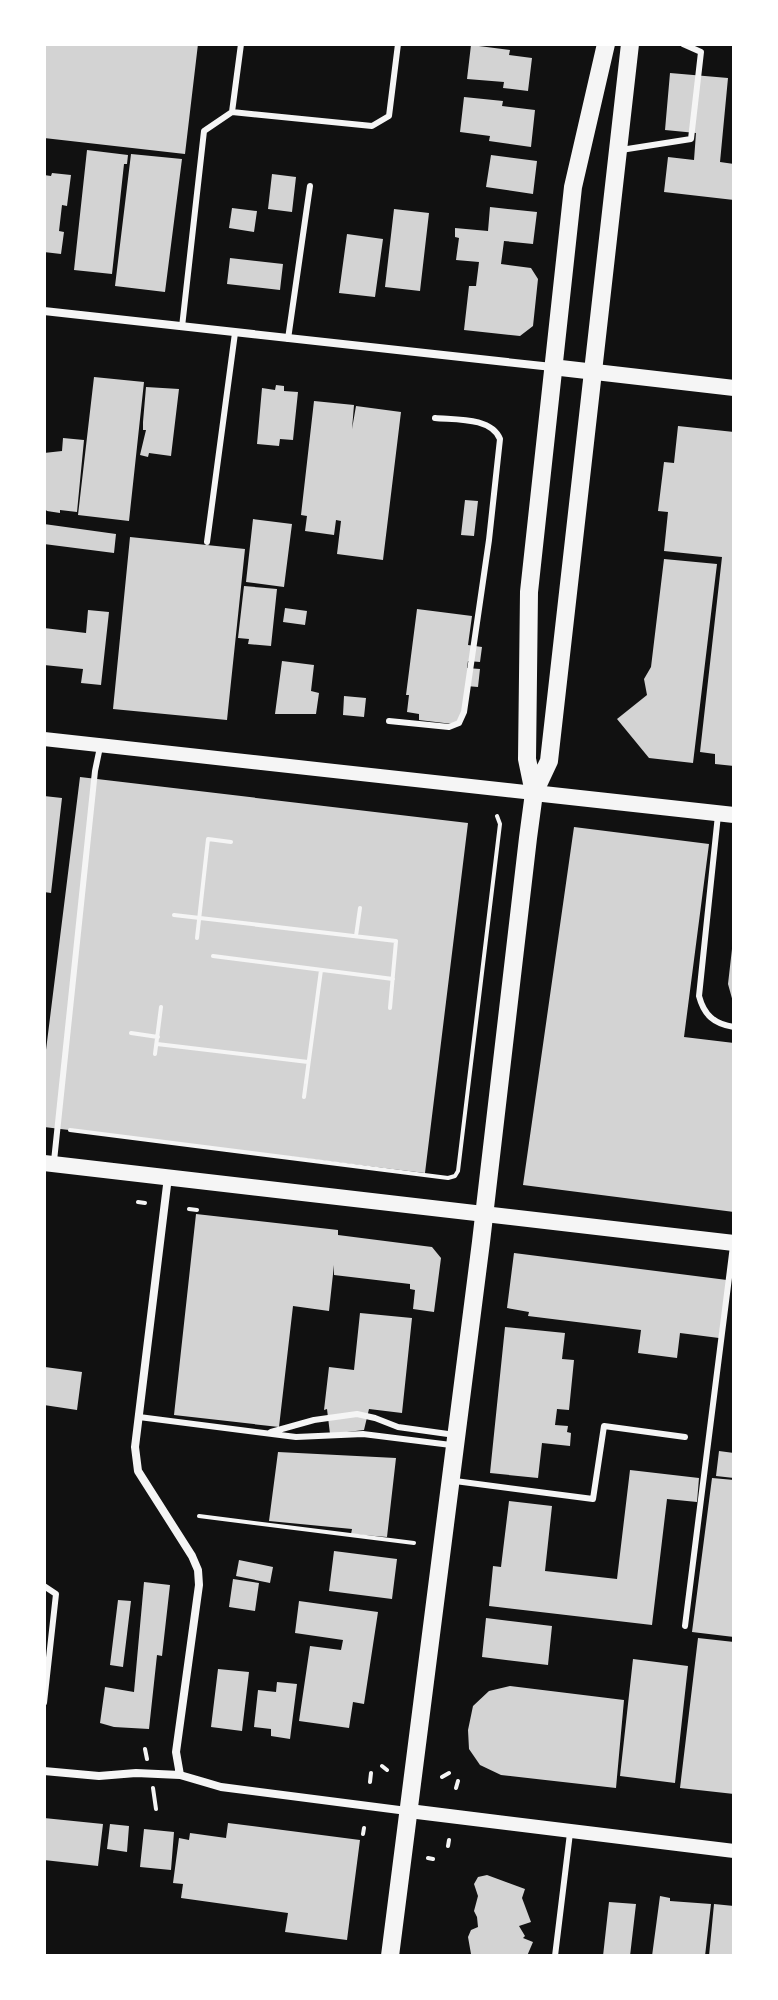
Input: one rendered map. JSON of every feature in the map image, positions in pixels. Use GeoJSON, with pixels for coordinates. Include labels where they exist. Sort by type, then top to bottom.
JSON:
{"type":"FeatureCollection","features":[{"type":"Feature","properties":{"kind":"main road"},"geometry":{"type":"LineString","coordinates":[[534,793],[527,759],[529,592],[578,157],[606,44]]}},
{"type":"Feature","properties":{"kind":"main road"},"geometry":{"type":"LineString","coordinates":[[390,1956],[534,793],[549,761],[630,44]]}},
{"type":"Feature","properties":{"kind":"main road"},"geometry":{"type":"LineString","coordinates":[[552,367],[734,388]]}},
{"type":"Feature","properties":{"kind":"main road"},"geometry":{"type":"LineString","coordinates":[[534,793],[726,814]]}},
{"type":"Feature","properties":{"kind":"main road"},"geometry":{"type":"LineString","coordinates":[[49,1163],[734,1243]]}},
{"type":"Feature","properties":{"kind":"street"},"geometry":{"type":"LineString","coordinates":[[44,311],[552,367]]}},
{"type":"Feature","properties":{"kind":"street"},"geometry":{"type":"LineString","coordinates":[[44,739],[534,793]]}},
{"type":"Feature","properties":{"kind":"street"},"geometry":{"type":"LineString","coordinates":[[168,1176],[135,1447],[138,1471],[198,1570],[199,1585],[176,1752],[180,1775]]}},
{"type":"Feature","properties":{"kind":"street"},"geometry":{"type":"LineString","coordinates":[[44,1771],[99,1776],[136,1773],[180,1775],[221,1787],[734,1851]]}},
{"type":"Feature","properties":{"kind":"lane"},"geometry":{"type":"LineString","coordinates":[[232,112],[241,44]]}},
{"type":"Feature","properties":{"kind":"lane"},"geometry":{"type":"LineString","coordinates":[[182,327],[204,131],[232,112],[372,126],[389,116],[398,44]]}},
{"type":"Feature","properties":{"kind":"lane"},"geometry":{"type":"LineString","coordinates":[[617,150],[691,139],[701,52],[683,44]]}},
{"type":"Feature","properties":{"kind":"lane"},"geometry":{"type":"LineString","coordinates":[[288,339],[310,186]]}},
{"type":"Feature","properties":{"kind":"lane"},"geometry":{"type":"LineString","coordinates":[[207,542],[235,333]]}},
{"type":"Feature","properties":{"kind":"lane"},"geometry":{"type":"LineString","coordinates":[[389,721],[449,727],[459,723],[464,712],[500,439],[495,429],[487,424],[435,418]]}},
{"type":"Feature","properties":{"kind":"lane"},"geometry":{"type":"LineString","coordinates":[[49,1163],[57,1129],[93,787],[100,747]]}},
{"type":"Feature","properties":{"kind":"lane"},"geometry":{"type":"LineString","coordinates":[[726,814],[699,996],[705,1012],[713,1020],[734,1027]]}},
{"type":"Feature","properties":{"kind":"lane"},"geometry":{"type":"LineString","coordinates":[[685,1626],[734,1243]]}},
{"type":"Feature","properties":{"kind":"lane"},"geometry":{"type":"LineString","coordinates":[[255,1433],[357,1414],[456,1440]]}},
{"type":"Feature","properties":{"kind":"lane"},"geometry":{"type":"LineString","coordinates":[[139,1417],[313,1438],[363,1434],[456,1440]]}},
{"type":"Feature","properties":{"kind":"lane"},"geometry":{"type":"LineString","coordinates":[[451,1480],[593,1499],[604,1426],[685,1437]]}},
{"type":"Feature","properties":{"kind":"lane"},"geometry":{"type":"LineString","coordinates":[[44,1586],[56,1594],[44,1703]]}},
{"type":"Feature","properties":{"kind":"lane"},"geometry":{"type":"LineString","coordinates":[[555,1956],[570,1831]]}},
{"type":"Feature","properties":{"kind":"path"},"geometry":{"type":"LineString","coordinates":[[57,1129],[448,1178],[455,1176],[500,824],[497,816]]}},
{"type":"Feature","properties":{"kind":"path"},"geometry":{"type":"LineString","coordinates":[[197,938],[208,839],[231,842]]}},
{"type":"Feature","properties":{"kind":"path"},"geometry":{"type":"LineString","coordinates":[[356,936],[360,908]]}},
{"type":"Feature","properties":{"kind":"path"},"geometry":{"type":"LineString","coordinates":[[174,915],[396,941],[390,1008]]}},
{"type":"Feature","properties":{"kind":"path"},"geometry":{"type":"LineString","coordinates":[[213,956],[393,979]]}},
{"type":"Feature","properties":{"kind":"path"},"geometry":{"type":"LineString","coordinates":[[304,1097],[321,970]]}},
{"type":"Feature","properties":{"kind":"path"},"geometry":{"type":"LineString","coordinates":[[155,1054],[161,1007]]}},
{"type":"Feature","properties":{"kind":"path"},"geometry":{"type":"LineString","coordinates":[[131,1033],[158,1037]]}},
{"type":"Feature","properties":{"kind":"path"},"geometry":{"type":"LineString","coordinates":[[157,1044],[308,1062]]}},
{"type":"Feature","properties":{"kind":"path"},"geometry":{"type":"LineString","coordinates":[[138,1202],[145,1203]]}},
{"type":"Feature","properties":{"kind":"path"},"geometry":{"type":"LineString","coordinates":[[189,1209],[197,1210]]}},
{"type":"Feature","properties":{"kind":"path"},"geometry":{"type":"LineString","coordinates":[[199,1516],[414,1543]]}},
{"type":"Feature","properties":{"kind":"path"},"geometry":{"type":"LineString","coordinates":[[145,1749],[148,1761]]}},
{"type":"Feature","properties":{"kind":"path"},"geometry":{"type":"LineString","coordinates":[[382,1766],[387,1770]]}},
{"type":"Feature","properties":{"kind":"path"},"geometry":{"type":"LineString","coordinates":[[370,1782],[371,1773]]}},
{"type":"Feature","properties":{"kind":"path"},"geometry":{"type":"LineString","coordinates":[[442,1777],[449,1773]]}},
{"type":"Feature","properties":{"kind":"path"},"geometry":{"type":"LineString","coordinates":[[152,1780],[156,1809]]}},
{"type":"Feature","properties":{"kind":"path"},"geometry":{"type":"LineString","coordinates":[[456,1788],[458,1781]]}},
{"type":"Feature","properties":{"kind":"building"},"geometry":{"type":"Polygon","coordinates":[[[44,44],[198,44],[185,154],[44,138],[44,44]]]}},
{"type":"Feature","properties":{"kind":"building"},"geometry":{"type":"Polygon","coordinates":[[[471,45],[510,50],[509,55],[532,58],[528,91],[503,88],[504,82],[467,79],[471,45]]]}},
{"type":"Feature","properties":{"kind":"building"},"geometry":{"type":"Polygon","coordinates":[[[670,73],[728,78],[720,162],[734,164],[734,200],[664,192],[668,157],[694,160],[696,133],[665,130],[670,73]]]}},
{"type":"Feature","properties":{"kind":"building"},"geometry":{"type":"Polygon","coordinates":[[[464,97],[503,101],[502,106],[535,110],[531,147],[489,141],[490,136],[460,132],[464,97]]]}},
{"type":"Feature","properties":{"kind":"building"},"geometry":{"type":"Polygon","coordinates":[[[87,150],[128,155],[127,164],[124,164],[112,274],[74,270],[87,150]]]}},
{"type":"Feature","properties":{"kind":"building"},"geometry":{"type":"Polygon","coordinates":[[[131,154],[182,159],[165,292],[115,286],[131,154]]]}},
{"type":"Feature","properties":{"kind":"building"},"geometry":{"type":"Polygon","coordinates":[[[491,155],[537,161],[533,194],[486,187],[491,155]]]}},
{"type":"Feature","properties":{"kind":"building"},"geometry":{"type":"Polygon","coordinates":[[[52,173],[71,175],[67,206],[62,205],[59,231],[64,232],[61,254],[44,252],[44,175],[51,176],[52,173]]]}},
{"type":"Feature","properties":{"kind":"building"},"geometry":{"type":"Polygon","coordinates":[[[272,174],[296,177],[292,212],[268,209],[272,174]]]}},
{"type":"Feature","properties":{"kind":"building"},"geometry":{"type":"Polygon","coordinates":[[[490,207],[537,212],[533,244],[504,241],[501,264],[531,268],[538,279],[533,326],[520,336],[464,330],[469,286],[476,286],[479,262],[456,260],[459,238],[455,237],[455,228],[488,231],[490,207]]]}},
{"type":"Feature","properties":{"kind":"building"},"geometry":{"type":"Polygon","coordinates":[[[232,208],[257,211],[254,232],[229,228],[232,208]]]}},
{"type":"Feature","properties":{"kind":"building"},"geometry":{"type":"Polygon","coordinates":[[[394,209],[429,213],[420,291],[385,287],[394,209]]]}},
{"type":"Feature","properties":{"kind":"building"},"geometry":{"type":"Polygon","coordinates":[[[347,234],[383,239],[375,297],[339,293],[347,234]]]}},
{"type":"Feature","properties":{"kind":"building"},"geometry":{"type":"Polygon","coordinates":[[[230,258],[283,264],[280,290],[227,284],[230,258]]]}},
{"type":"Feature","properties":{"kind":"building"},"geometry":{"type":"Polygon","coordinates":[[[94,377],[144,382],[129,521],[78,515],[94,377]]]}},
{"type":"Feature","properties":{"kind":"building"},"geometry":{"type":"Polygon","coordinates":[[[276,385],[284,386],[284,391],[298,392],[293,440],[280,439],[279,446],[257,444],[262,388],[275,390],[276,385]]]}},
{"type":"Feature","properties":{"kind":"building"},"geometry":{"type":"Polygon","coordinates":[[[146,387],[179,389],[171,456],[140,455],[146,430],[143,430],[143,422],[146,387]]]}},
{"type":"Feature","properties":{"kind":"building"},"geometry":{"type":"Polygon","coordinates":[[[314,401],[354,405],[352,429],[356,406],[401,412],[383,560],[337,554],[341,521],[336,520],[334,535],[305,531],[307,516],[301,515],[314,401]]]}},
{"type":"Feature","properties":{"kind":"building"},"geometry":{"type":"Polygon","coordinates":[[[678,426],[734,432],[734,766],[715,764],[715,754],[700,752],[722,557],[664,551],[668,512],[658,511],[664,462],[674,463],[678,426]]]}},
{"type":"Feature","properties":{"kind":"building"},"geometry":{"type":"Polygon","coordinates":[[[63,438],[84,440],[77,512],[60,510],[60,513],[44,508],[44,453],[62,451],[63,438]]]}},
{"type":"Feature","properties":{"kind":"building"},"geometry":{"type":"Polygon","coordinates":[[[465,500],[478,501],[474,536],[461,535],[465,500]]]}},
{"type":"Feature","properties":{"kind":"building"},"geometry":{"type":"Polygon","coordinates":[[[253,519],[292,524],[284,587],[246,582],[253,519]]]}},
{"type":"Feature","properties":{"kind":"building"},"geometry":{"type":"Polygon","coordinates":[[[44,524],[116,534],[114,553],[44,544],[44,524]]]}},
{"type":"Feature","properties":{"kind":"building"},"geometry":{"type":"Polygon","coordinates":[[[130,537],[245,549],[227,720],[113,709],[130,537]]]}},
{"type":"Feature","properties":{"kind":"building"},"geometry":{"type":"Polygon","coordinates":[[[664,559],[717,564],[693,763],[649,758],[617,719],[647,695],[644,679],[651,667],[664,559]]]}},
{"type":"Feature","properties":{"kind":"building"},"geometry":{"type":"Polygon","coordinates":[[[244,586],[277,589],[271,646],[248,644],[249,639],[238,638],[244,586]]]}},
{"type":"Feature","properties":{"kind":"building"},"geometry":{"type":"Polygon","coordinates":[[[285,608],[307,611],[305,625],[283,622],[285,608]]]}},
{"type":"Feature","properties":{"kind":"building"},"geometry":{"type":"Polygon","coordinates":[[[417,609],[472,616],[468,645],[482,647],[480,662],[468,661],[467,668],[480,669],[478,687],[466,686],[461,725],[419,720],[419,714],[407,712],[409,695],[406,695],[417,609]]]}},
{"type":"Feature","properties":{"kind":"building"},"geometry":{"type":"Polygon","coordinates":[[[88,610],[109,612],[101,685],[81,683],[83,669],[44,665],[44,628],[86,633],[88,610]]]}},
{"type":"Feature","properties":{"kind":"building"},"geometry":{"type":"Polygon","coordinates":[[[282,661],[314,665],[311,691],[319,693],[316,714],[275,714],[282,661]]]}},
{"type":"Feature","properties":{"kind":"building"},"geometry":{"type":"Polygon","coordinates":[[[344,696],[366,698],[364,717],[343,715],[344,696]]]}},
{"type":"Feature","properties":{"kind":"building"},"geometry":{"type":"Polygon","coordinates":[[[80,777],[468,823],[425,1173],[44,1127],[44,1066],[80,777]]]}},
{"type":"Feature","properties":{"kind":"building"},"geometry":{"type":"Polygon","coordinates":[[[44,796],[62,798],[51,893],[44,892],[44,796]]]}},
{"type":"Feature","properties":{"kind":"building"},"geometry":{"type":"Polygon","coordinates":[[[574,827],[709,844],[684,1037],[734,1043],[734,1212],[523,1185],[574,827]]]}},
{"type":"Feature","properties":{"kind":"building"},"geometry":{"type":"Polygon","coordinates":[[[734,949],[733,1002],[728,984],[734,949]]]}},
{"type":"Feature","properties":{"kind":"building"},"geometry":{"type":"Polygon","coordinates":[[[196,1214],[338,1230],[338,1235],[432,1247],[441,1258],[434,1312],[413,1309],[415,1290],[410,1289],[410,1284],[334,1275],[334,1265],[329,1311],[293,1306],[279,1427],[174,1415],[196,1214]]]}},
{"type":"Feature","properties":{"kind":"building"},"geometry":{"type":"Polygon","coordinates":[[[514,1253],[727,1280],[719,1338],[680,1333],[677,1358],[638,1353],[641,1330],[528,1316],[529,1312],[507,1308],[514,1253]]]}},
{"type":"Feature","properties":{"kind":"building"},"geometry":{"type":"Polygon","coordinates":[[[360,1313],[412,1318],[402,1413],[369,1409],[364,1430],[330,1434],[327,1409],[324,1410],[329,1367],[354,1370],[360,1313]]]}},
{"type":"Feature","properties":{"kind":"building"},"geometry":{"type":"Polygon","coordinates":[[[505,1327],[565,1333],[562,1359],[574,1360],[569,1410],[557,1409],[555,1425],[568,1426],[570,1446],[542,1443],[538,1478],[490,1473],[505,1327]]]}},
{"type":"Feature","properties":{"kind":"building"},"geometry":{"type":"Polygon","coordinates":[[[45,1367],[82,1372],[77,1410],[44,1405],[45,1367]]]}},
{"type":"Feature","properties":{"kind":"building"},"geometry":{"type":"Polygon","coordinates":[[[719,1451],[734,1453],[734,1478],[716,1476],[719,1451]]]}},
{"type":"Feature","properties":{"kind":"building"},"geometry":{"type":"Polygon","coordinates":[[[278,1452],[396,1458],[387,1537],[351,1534],[352,1529],[269,1521],[278,1452]]]}},
{"type":"Feature","properties":{"kind":"building"},"geometry":{"type":"Polygon","coordinates":[[[630,1470],[699,1478],[697,1502],[667,1499],[652,1625],[489,1606],[493,1566],[501,1567],[509,1501],[552,1506],[545,1571],[617,1579],[630,1470]]]}},
{"type":"Feature","properties":{"kind":"building"},"geometry":{"type":"Polygon","coordinates":[[[712,1478],[734,1480],[734,1637],[692,1632],[712,1478]]]}},
{"type":"Feature","properties":{"kind":"building"},"geometry":{"type":"Polygon","coordinates":[[[334,1551],[397,1559],[392,1599],[329,1591],[334,1551]]]}},
{"type":"Feature","properties":{"kind":"building"},"geometry":{"type":"Polygon","coordinates":[[[239,1560],[273,1567],[270,1583],[236,1576],[239,1560]]]}},
{"type":"Feature","properties":{"kind":"building"},"geometry":{"type":"Polygon","coordinates":[[[233,1579],[259,1583],[255,1611],[229,1607],[233,1579]]]}},
{"type":"Feature","properties":{"kind":"building"},"geometry":{"type":"Polygon","coordinates":[[[144,1582],[170,1585],[162,1656],[157,1655],[149,1729],[114,1727],[100,1723],[105,1687],[134,1692],[144,1582]]]}},
{"type":"Feature","properties":{"kind":"building"},"geometry":{"type":"Polygon","coordinates":[[[118,1600],[131,1601],[123,1667],[110,1665],[118,1600]]]}},
{"type":"Feature","properties":{"kind":"building"},"geometry":{"type":"Polygon","coordinates":[[[299,1601],[378,1612],[364,1704],[353,1702],[349,1728],[299,1721],[310,1646],[341,1650],[343,1640],[295,1633],[299,1601]]]}},
{"type":"Feature","properties":{"kind":"building"},"geometry":{"type":"Polygon","coordinates":[[[486,1618],[552,1626],[548,1665],[482,1657],[486,1618]]]}},
{"type":"Feature","properties":{"kind":"building"},"geometry":{"type":"Polygon","coordinates":[[[698,1638],[734,1642],[734,1794],[680,1788],[698,1638]]]}},
{"type":"Feature","properties":{"kind":"building"},"geometry":{"type":"Polygon","coordinates":[[[633,1659],[688,1666],[675,1783],[620,1776],[633,1659]]]}},
{"type":"Feature","properties":{"kind":"building"},"geometry":{"type":"Polygon","coordinates":[[[218,1669],[249,1672],[242,1731],[211,1727],[218,1669]]]}},
{"type":"Feature","properties":{"kind":"building"},"geometry":{"type":"Polygon","coordinates":[[[277,1682],[297,1684],[290,1739],[271,1736],[271,1729],[254,1727],[258,1690],[276,1692],[277,1682]]]}},
{"type":"Feature","properties":{"kind":"building"},"geometry":{"type":"Polygon","coordinates":[[[510,1686],[624,1700],[616,1788],[501,1775],[480,1765],[469,1749],[468,1730],[473,1706],[489,1691],[510,1686]]]}},
{"type":"Feature","properties":{"kind":"building"},"geometry":{"type":"Polygon","coordinates":[[[44,1818],[103,1824],[98,1866],[44,1860],[44,1818]]]}},
{"type":"Feature","properties":{"kind":"building"},"geometry":{"type":"Polygon","coordinates":[[[228,1823],[360,1840],[347,1940],[285,1932],[288,1913],[181,1898],[183,1884],[173,1883],[179,1838],[189,1840],[190,1833],[226,1838],[228,1823]]]}},
{"type":"Feature","properties":{"kind":"building"},"geometry":{"type":"Polygon","coordinates":[[[110,1824],[129,1826],[127,1852],[107,1849],[110,1824]]]}},
{"type":"Feature","properties":{"kind":"building"},"geometry":{"type":"Polygon","coordinates":[[[144,1829],[174,1832],[171,1870],[140,1867],[144,1829]]]}},
{"type":"Feature","properties":{"kind":"building"},"geometry":{"type":"Polygon","coordinates":[[[487,1875],[525,1889],[522,1898],[531,1922],[519,1926],[525,1936],[523,1938],[533,1942],[527,1956],[471,1954],[468,1937],[471,1930],[478,1927],[474,1911],[478,1896],[474,1884],[478,1877],[487,1875]]]}},
{"type":"Feature","properties":{"kind":"building"},"geometry":{"type":"Polygon","coordinates":[[[660,1896],[670,1898],[670,1901],[711,1904],[705,1956],[652,1956],[660,1896]]]}},
{"type":"Feature","properties":{"kind":"building"},"geometry":{"type":"Polygon","coordinates":[[[609,1902],[636,1904],[630,1956],[603,1956],[609,1902]]]}},
{"type":"Feature","properties":{"kind":"building"},"geometry":{"type":"Polygon","coordinates":[[[714,1904],[734,1906],[734,1956],[709,1956],[714,1904]]]}}]}
